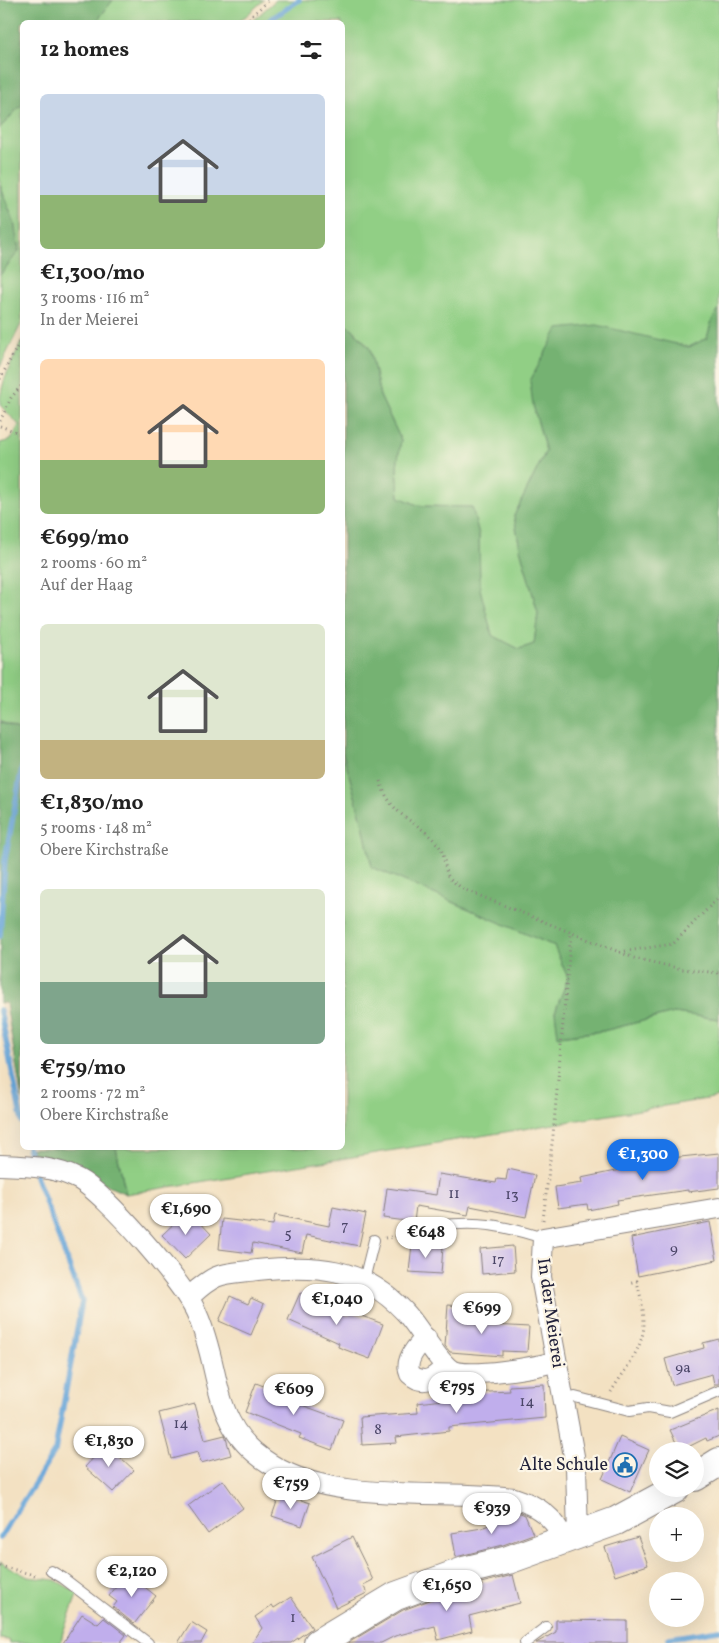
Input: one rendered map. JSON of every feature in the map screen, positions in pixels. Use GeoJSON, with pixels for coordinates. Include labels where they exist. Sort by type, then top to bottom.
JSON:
{"type":"FeatureCollection","features":[{"type":"Feature","properties":{"kind":"main road"},"geometry":{"type":"LineString","coordinates":[[704,1471],[719,1462]]}},
{"type":"Feature","properties":{"kind":"main road"},"geometry":{"type":"LineString","coordinates":[[318,1643],[396,1596],[467,1570],[508,1560],[616,1521],[660,1497]]}},
{"type":"Feature","properties":{"kind":"street"},"geometry":{"type":"LineString","coordinates":[[7,1165],[40,1167],[78,1179],[100,1194],[188,1298],[198,1314],[224,1411],[230,1423],[246,1445],[272,1465],[306,1480],[360,1490],[514,1498],[546,1514],[570,1538]]}},
{"type":"Feature","properties":{"kind":"street","name":"In der Meierei"},"geometry":{"type":"LineString","coordinates":[[570,1538],[576,1467],[542,1277],[543,1238],[719,1208]]}},
{"type":"Feature","properties":{"kind":"street"},"geometry":{"type":"LineString","coordinates":[[188,1298],[218,1276],[256,1270],[328,1268],[364,1280],[394,1301],[451,1370],[466,1373],[539,1367],[556,1361]]}},
{"type":"Feature","properties":{"kind":"street"},"geometry":{"type":"LineString","coordinates":[[426,1338],[418,1345],[410,1358],[408,1365],[410,1374],[420,1380],[428,1380],[439,1374],[446,1365]]}},
{"type":"Feature","properties":{"kind":"lane"},"geometry":{"type":"LineString","coordinates":[[438,1226],[480,1223],[512,1228],[543,1238]]}},
{"type":"Feature","properties":{"kind":"lane"},"geometry":{"type":"LineString","coordinates":[[364,1280],[374,1240]]}},
{"type":"Feature","properties":{"kind":"lane"},"geometry":{"type":"LineString","coordinates":[[563,1400],[575,1397],[629,1411],[648,1408],[670,1412],[719,1391]]}},
{"type":"Feature","properties":{"kind":"lane"},"geometry":{"type":"LineString","coordinates":[[51,1571],[63,1578],[148,1643]]}},
{"type":"Feature","properties":{"kind":"lane"},"geometry":{"type":"LineString","coordinates":[[525,1643],[546,1627]]}},
{"type":"Feature","properties":{"kind":"path"},"geometry":{"type":"LineString","coordinates":[[247,20],[269,0]]}},
{"type":"Feature","properties":{"kind":"path"},"geometry":{"type":"LineString","coordinates":[[0,378],[20,342]]}},
{"type":"Feature","properties":{"kind":"path"},"geometry":{"type":"LineString","coordinates":[[0,421],[11,398],[20,387]]}},
{"type":"Feature","properties":{"kind":"path"},"geometry":{"type":"LineString","coordinates":[[0,426],[20,433]]}},
{"type":"Feature","properties":{"kind":"path"},"geometry":{"type":"LineString","coordinates":[[380,781],[385,797],[400,815],[422,828],[441,848],[449,877],[463,889],[634,958],[682,969],[719,973]]}},
{"type":"Feature","properties":{"kind":"path"},"geometry":{"type":"LineString","coordinates":[[620,952],[673,944],[719,897]]}},
{"type":"Feature","properties":{"kind":"path"},"geometry":{"type":"LineString","coordinates":[[543,1238],[544,1208],[554,1135],[571,932]]}},
{"type":"Feature","properties":{"kind":"path"},"geometry":{"type":"LineString","coordinates":[[374,1240],[424,1232],[438,1226]]}},
{"type":"Feature","properties":{"kind":"path"},"geometry":{"type":"LineString","coordinates":[[604,1403],[633,1356],[644,1331],[643,1312],[637,1281],[628,1283]]}},
{"type":"Feature","properties":{"kind":"path"},"geometry":{"type":"LineString","coordinates":[[0,1566],[37,1576],[51,1571]]}},
{"type":"Feature","properties":{"kind":"green space"},"geometry":{"type":"Polygon","coordinates":[[[0,0],[113,0],[98,20],[20,20],[20,106],[0,128],[0,0]]]}},
{"type":"Feature","properties":{"kind":"green space"},"geometry":{"type":"Polygon","coordinates":[[[113,0],[264,0],[241,20],[98,20],[113,0]]]}},
{"type":"Feature","properties":{"kind":"green space"},"geometry":{"type":"Polygon","coordinates":[[[276,0],[719,0],[719,309],[712,320],[707,338],[690,347],[638,336],[533,405],[546,451],[514,516],[520,548],[538,613],[534,644],[519,649],[492,635],[480,589],[479,535],[472,507],[420,506],[399,497],[397,466],[401,440],[380,396],[369,347],[352,328],[345,326],[345,20],[253,20],[276,0]]]}},
{"type":"Feature","properties":{"kind":"green space"},"geometry":{"type":"Polygon","coordinates":[[[20,106],[20,326],[0,367],[0,275],[19,250],[14,222],[0,185],[0,128],[20,106]]]}},
{"type":"Feature","properties":{"kind":"green space"},"geometry":{"type":"Polygon","coordinates":[[[0,185],[14,222],[19,251],[0,275],[0,185]]]}},
{"type":"Feature","properties":{"kind":"green space"},"geometry":{"type":"Polygon","coordinates":[[[719,309],[719,1019],[674,1013],[603,1031],[558,1036],[555,1012],[568,978],[554,946],[372,867],[363,825],[345,760],[345,326],[352,328],[370,349],[380,396],[401,440],[397,466],[399,497],[420,506],[472,507],[479,535],[480,589],[492,635],[519,649],[534,644],[538,613],[520,548],[514,516],[546,451],[533,405],[530,381],[558,329],[597,325],[689,347],[707,338],[712,320],[719,309]]]}},
{"type":"Feature","properties":{"kind":"green space"},"geometry":{"type":"Polygon","coordinates":[[[20,345],[20,731],[0,721],[0,443],[11,440],[19,425],[0,405],[2,388],[20,345]]]}},
{"type":"Feature","properties":{"kind":"green space"},"geometry":{"type":"Polygon","coordinates":[[[0,722],[20,731],[20,1088],[6,1003],[0,1003],[0,722]]]}},
{"type":"Feature","properties":{"kind":"green space"},"geometry":{"type":"Polygon","coordinates":[[[345,760],[363,825],[372,867],[554,946],[568,978],[555,1012],[559,1036],[603,1031],[674,1013],[719,1019],[719,1097],[126,1194],[116,1150],[345,1150],[345,760]]]}},
{"type":"Feature","properties":{"kind":"green space"},"geometry":{"type":"Polygon","coordinates":[[[31,1150],[116,1150],[126,1194],[31,1152],[31,1150]]]}},
{"type":"Feature","properties":{"kind":"green space"},"geometry":{"type":"Polygon","coordinates":[[[0,1562],[28,1577],[55,1580],[78,1593],[63,1632],[61,1643],[10,1643],[9,1640],[0,1639],[0,1562]]]}},
{"type":"Feature","properties":{"kind":"building"},"geometry":{"type":"Polygon","coordinates":[[[719,1153],[719,1188],[688,1192],[688,1190],[617,1200],[618,1204],[588,1210],[587,1204],[558,1208],[555,1187],[582,1183],[581,1178],[630,1168],[629,1158],[660,1154],[661,1159],[719,1153]]]}},
{"type":"Feature","properties":{"kind":"building"},"geometry":{"type":"Polygon","coordinates":[[[508,1169],[535,1175],[526,1217],[470,1206],[468,1215],[416,1206],[414,1222],[383,1218],[387,1188],[436,1195],[439,1174],[496,1183],[497,1179],[506,1180],[508,1169]]]}},
{"type":"Feature","properties":{"kind":"building"},"geometry":{"type":"Polygon","coordinates":[[[333,1207],[366,1214],[359,1246],[306,1235],[302,1253],[253,1243],[251,1253],[219,1249],[222,1219],[273,1225],[275,1215],[329,1226],[333,1207]]]}},
{"type":"Feature","properties":{"kind":"building"},"geometry":{"type":"Polygon","coordinates":[[[184,1214],[191,1222],[196,1218],[211,1234],[185,1259],[162,1235],[184,1214]]]}},
{"type":"Feature","properties":{"kind":"building"},"geometry":{"type":"Polygon","coordinates":[[[710,1222],[717,1260],[638,1276],[631,1238],[710,1222]]]}},
{"type":"Feature","properties":{"kind":"building"},"geometry":{"type":"Polygon","coordinates":[[[412,1244],[443,1247],[441,1274],[409,1272],[412,1244]]]}},
{"type":"Feature","properties":{"kind":"building"},"geometry":{"type":"Polygon","coordinates":[[[513,1246],[515,1271],[482,1274],[480,1249],[513,1246]]]}},
{"type":"Feature","properties":{"kind":"building"},"geometry":{"type":"Polygon","coordinates":[[[300,1293],[349,1316],[351,1312],[383,1324],[370,1359],[338,1347],[339,1343],[288,1320],[300,1293]]]}},
{"type":"Feature","properties":{"kind":"building"},"geometry":{"type":"Polygon","coordinates":[[[230,1296],[248,1304],[251,1298],[264,1304],[251,1335],[219,1321],[230,1296]]]}},
{"type":"Feature","properties":{"kind":"building"},"geometry":{"type":"Polygon","coordinates":[[[448,1305],[476,1307],[475,1324],[529,1327],[527,1352],[502,1351],[502,1356],[450,1352],[445,1346],[448,1305]]]}},
{"type":"Feature","properties":{"kind":"building"},"geometry":{"type":"Polygon","coordinates":[[[719,1339],[719,1384],[714,1384],[712,1374],[672,1385],[665,1359],[704,1348],[703,1343],[719,1339]]]}},
{"type":"Feature","properties":{"kind":"building"},"geometry":{"type":"Polygon","coordinates":[[[256,1383],[297,1399],[296,1403],[343,1420],[332,1450],[299,1438],[301,1434],[245,1412],[256,1383]]]}},
{"type":"Feature","properties":{"kind":"building"},"geometry":{"type":"Polygon","coordinates":[[[544,1384],[545,1418],[449,1427],[449,1431],[396,1437],[397,1443],[362,1445],[360,1417],[418,1413],[417,1403],[469,1397],[469,1393],[510,1391],[509,1386],[544,1384]]]}},
{"type":"Feature","properties":{"kind":"building"},"geometry":{"type":"Polygon","coordinates":[[[195,1404],[205,1440],[225,1435],[231,1455],[201,1463],[198,1452],[171,1459],[159,1413],[195,1404]]]}},
{"type":"Feature","properties":{"kind":"building"},"geometry":{"type":"Polygon","coordinates":[[[719,1410],[719,1436],[707,1441],[706,1438],[698,1442],[676,1442],[670,1430],[719,1410]]]}},
{"type":"Feature","properties":{"kind":"building","name":"Alte Schule"},"geometry":{"type":"Polygon","coordinates":[[[620,1437],[649,1450],[630,1492],[602,1479],[620,1437]]]}},
{"type":"Feature","properties":{"kind":"building"},"geometry":{"type":"Polygon","coordinates":[[[106,1444],[134,1470],[113,1492],[85,1467],[106,1444]]]}},
{"type":"Feature","properties":{"kind":"building"},"geometry":{"type":"Polygon","coordinates":[[[223,1480],[243,1508],[208,1534],[188,1506],[223,1480]]]}},
{"type":"Feature","properties":{"kind":"building"},"geometry":{"type":"Polygon","coordinates":[[[280,1493],[310,1503],[302,1526],[272,1516],[280,1493]]]}},
{"type":"Feature","properties":{"kind":"building"},"geometry":{"type":"Polygon","coordinates":[[[518,1512],[525,1515],[533,1534],[503,1545],[456,1557],[452,1533],[482,1528],[502,1519],[501,1516],[518,1512]]]}},
{"type":"Feature","properties":{"kind":"building"},"geometry":{"type":"Polygon","coordinates":[[[352,1537],[373,1580],[363,1585],[367,1593],[336,1608],[312,1557],[352,1537]]]}},
{"type":"Feature","properties":{"kind":"building"},"geometry":{"type":"Polygon","coordinates":[[[638,1537],[648,1565],[615,1576],[605,1547],[638,1537]]]}},
{"type":"Feature","properties":{"kind":"building"},"geometry":{"type":"Polygon","coordinates":[[[127,1573],[156,1596],[134,1624],[113,1607],[117,1602],[109,1596],[127,1573]]]}},
{"type":"Feature","properties":{"kind":"building"},"geometry":{"type":"Polygon","coordinates":[[[513,1575],[520,1603],[469,1616],[472,1631],[438,1640],[435,1626],[395,1636],[381,1643],[348,1643],[403,1610],[435,1598],[482,1586],[481,1583],[513,1575]]]}},
{"type":"Feature","properties":{"kind":"building"},"geometry":{"type":"Polygon","coordinates":[[[291,1597],[312,1628],[291,1643],[252,1643],[262,1628],[255,1617],[272,1605],[274,1608],[291,1597]]]}},
{"type":"Feature","properties":{"kind":"building"},"geometry":{"type":"Polygon","coordinates":[[[82,1614],[98,1624],[104,1618],[126,1635],[120,1643],[63,1643],[82,1614]]]}},
{"type":"Feature","properties":{"kind":"building"},"geometry":{"type":"Polygon","coordinates":[[[556,1620],[627,1621],[627,1643],[536,1643],[556,1632],[556,1620]]]}},
{"type":"Feature","properties":{"kind":"building"},"geometry":{"type":"Polygon","coordinates":[[[191,1622],[207,1632],[201,1643],[178,1643],[191,1622]]]}},
{"type":"Feature","properties":{"kind":"waterway"},"geometry":{"type":"LineString","coordinates":[[270,20],[299,0]]}},
{"type":"Feature","properties":{"kind":"waterway"},"geometry":{"type":"LineString","coordinates":[[0,936],[5,860],[20,779]]}},
{"type":"Feature","properties":{"kind":"waterway"},"geometry":{"type":"LineString","coordinates":[[0,1010],[20,1112]]}},
{"type":"Feature","properties":{"kind":"waterway"},"geometry":{"type":"LineString","coordinates":[[28,1150],[31,1163]]}},
{"type":"Feature","properties":{"kind":"waterway"},"geometry":{"type":"LineString","coordinates":[[0,1538],[55,1451],[82,1301],[34,1171]]}},
{"type":"Feature","properties":{"kind":"waterway"},"geometry":{"type":"LineString","coordinates":[[669,1638],[719,1630]]}},
{"type":"Feature","properties":{"kind":"place","name":"Alte Schule"},"geometry":{"type":"Point","coordinates":[625,1465]}}]}
